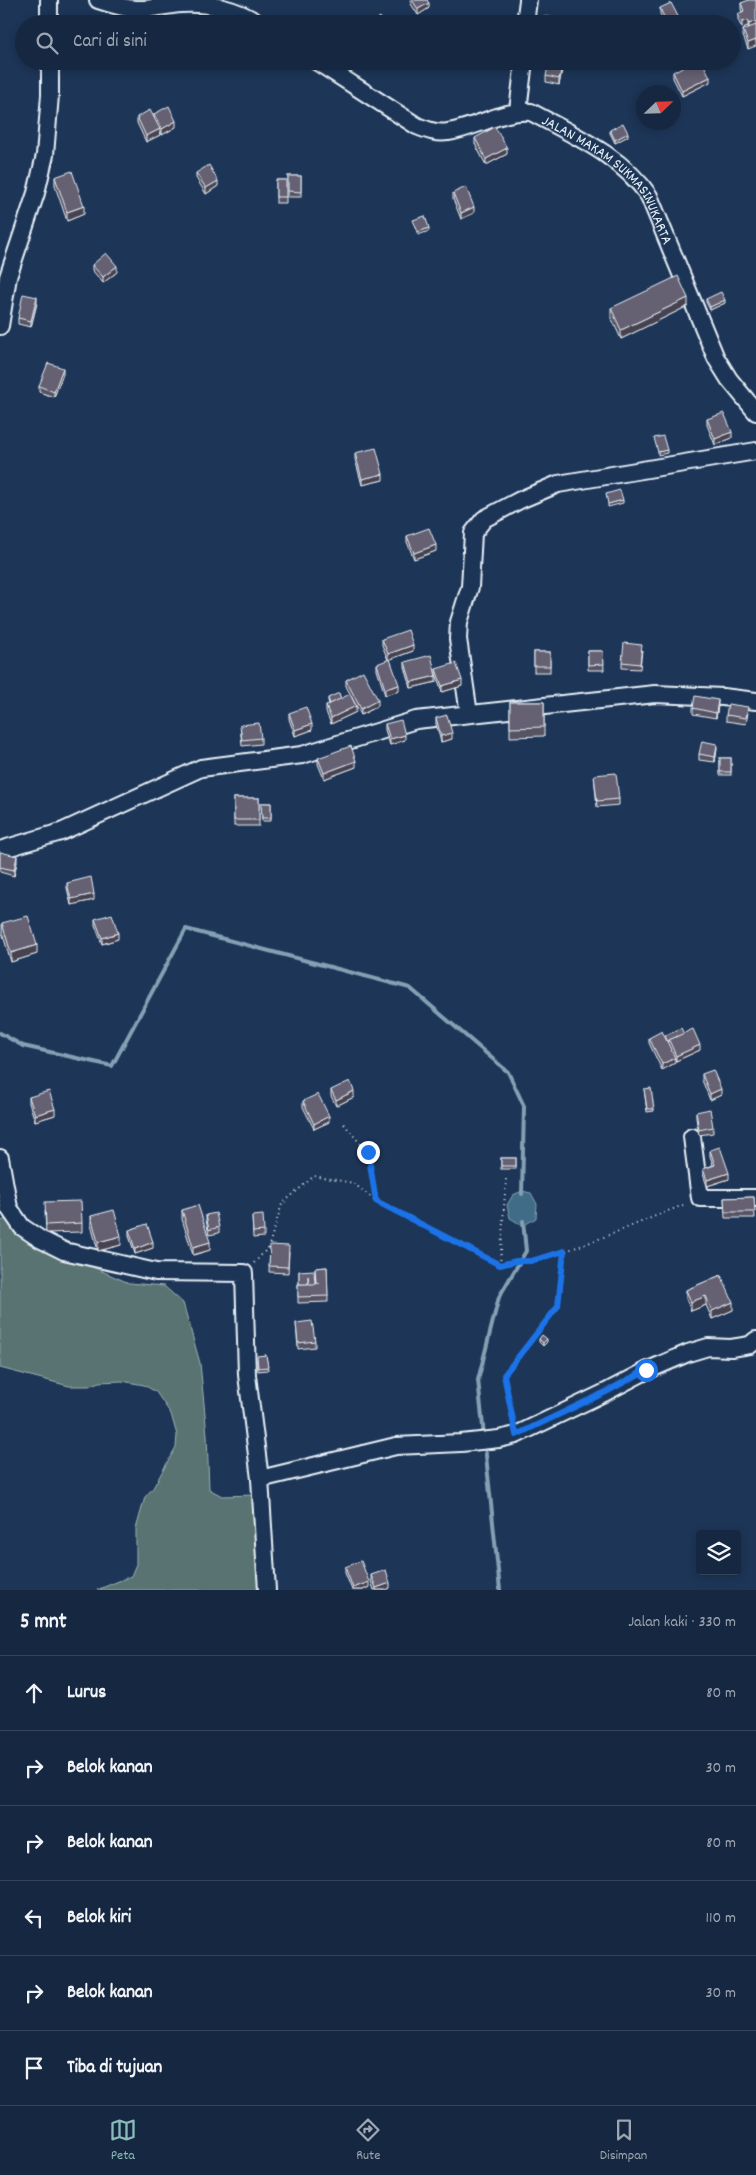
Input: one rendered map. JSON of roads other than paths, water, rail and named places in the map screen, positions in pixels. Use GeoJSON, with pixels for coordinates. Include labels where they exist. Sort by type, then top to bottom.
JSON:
{"type":"FeatureCollection","features":[{"type":"Feature","properties":{"kind":"street"},"geometry":{"type":"LineString","coordinates":[[49,0],[49,15]]}},
{"type":"Feature","properties":{"kind":"street"},"geometry":{"type":"LineString","coordinates":[[98,0],[119,7],[137,9],[213,2],[240,15]]}},
{"type":"Feature","properties":{"kind":"street"},"geometry":{"type":"LineString","coordinates":[[526,15],[528,0]]}},
{"type":"Feature","properties":{"kind":"street"},"geometry":{"type":"LineString","coordinates":[[0,326],[8,277],[36,193],[45,155],[50,70]]}},
{"type":"Feature","properties":{"kind":"street","name":"JALAN MAKAM SUKMASINUKARTA"},"geometry":{"type":"LineString","coordinates":[[330,70],[417,126],[434,132],[447,133],[518,111],[531,112],[615,160],[640,184],[649,196],[716,358],[729,380],[753,402]]}},
{"type":"Feature","properties":{"kind":"street"},"geometry":{"type":"LineString","coordinates":[[518,111],[523,70]]}},
{"type":"Feature","properties":{"kind":"street"},"geometry":{"type":"LineString","coordinates":[[469,714],[458,639],[459,622],[470,587],[473,533],[484,520],[520,500],[558,484],[756,451]]}},
{"type":"Feature","properties":{"kind":"street"},"geometry":{"type":"LineString","coordinates":[[0,850],[61,832],[201,768],[302,755],[416,720],[655,694],[723,696],[756,701]]}},
{"type":"Feature","properties":{"kind":"street"},"geometry":{"type":"LineString","coordinates":[[692,1137],[700,1198],[756,1198]]}},
{"type":"Feature","properties":{"kind":"street"},"geometry":{"type":"LineString","coordinates":[[0,1158],[4,1212],[40,1239],[64,1250],[156,1272],[244,1273],[248,1375],[260,1479],[267,1590]]}},
{"type":"Feature","properties":{"kind":"street"},"geometry":{"type":"LineString","coordinates":[[260,1479],[396,1446],[461,1443],[499,1439],[516,1435],[606,1392],[646,1370],[688,1353],[708,1347],[731,1348],[750,1345],[756,1340]]}},
{"type":"Feature","properties":{"kind":"water"},"geometry":{"type":"Polygon","coordinates":[[[522,1191],[531,1193],[537,1204],[536,1218],[523,1226],[510,1218],[507,1205],[513,1195],[522,1191]]]}},
{"type":"Feature","properties":{"kind":"waterway"},"geometry":{"type":"LineString","coordinates":[[0,1033],[23,1046],[112,1066],[186,929],[410,988],[508,1072],[524,1106],[522,1194]]}},
{"type":"Feature","properties":{"kind":"waterway"},"geometry":{"type":"LineString","coordinates":[[484,1436],[478,1380],[499,1297],[526,1251],[523,1221]]}},
{"type":"Feature","properties":{"kind":"waterway"},"geometry":{"type":"LineString","coordinates":[[485,1446],[500,1590]]}}]}
